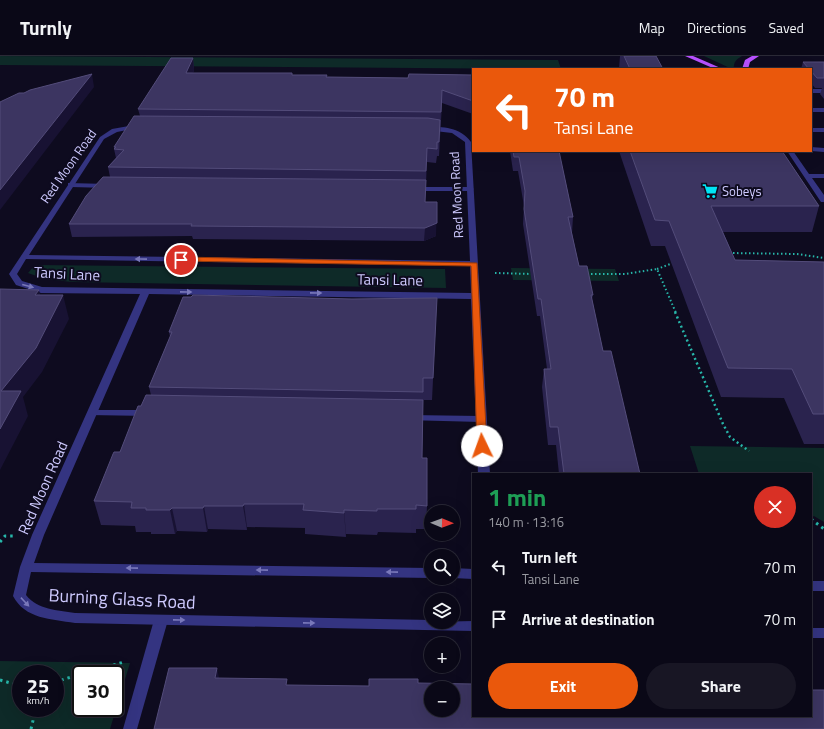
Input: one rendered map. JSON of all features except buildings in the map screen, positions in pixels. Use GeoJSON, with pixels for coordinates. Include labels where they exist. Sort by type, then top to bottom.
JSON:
{"type":"FeatureCollection","features":[{"type":"Feature","properties":{"kind":"main road"},"geometry":{"type":"LineString","coordinates":[[688,56],[718,68]]}},
{"type":"Feature","properties":{"kind":"main road"},"geometry":{"type":"LineString","coordinates":[[744,68],[747,61],[756,56]]}},
{"type":"Feature","properties":{"kind":"street"},"geometry":{"type":"LineString","coordinates":[[812,91],[824,91]]}},
{"type":"Feature","properties":{"kind":"street","name":"Red Moon Road"},"geometry":{"type":"LineString","coordinates":[[23,257],[106,134],[124,128],[150,125]]}},
{"type":"Feature","properties":{"kind":"street","name":"Red Moon Road"},"geometry":{"type":"LineString","coordinates":[[420,128],[454,131],[463,135],[468,142],[484,473]]}},
{"type":"Feature","properties":{"kind":"street"},"geometry":{"type":"LineString","coordinates":[[812,130],[824,130]]}},
{"type":"Feature","properties":{"kind":"street"},"geometry":{"type":"LineString","coordinates":[[812,150],[824,150]]}},
{"type":"Feature","properties":{"kind":"street"},"geometry":{"type":"LineString","coordinates":[[791,152],[824,200]]}},
{"type":"Feature","properties":{"kind":"street"},"geometry":{"type":"LineString","coordinates":[[808,176],[824,176]]}},
{"type":"Feature","properties":{"kind":"street"},"geometry":{"type":"LineString","coordinates":[[71,185],[119,186]]}},
{"type":"Feature","properties":{"kind":"street"},"geometry":{"type":"LineString","coordinates":[[406,189],[470,189]]}},
{"type":"Feature","properties":{"kind":"street","name":"Tansi Lane"},"geometry":{"type":"LineString","coordinates":[[474,269],[23,257],[13,274],[19,284],[40,290],[475,296]]}},
{"type":"Feature","properties":{"kind":"street","name":"Red Moon Road"},"geometry":{"type":"LineString","coordinates":[[26,566],[38,535],[146,291]]}},
{"type":"Feature","properties":{"kind":"street"},"geometry":{"type":"LineString","coordinates":[[92,412],[156,414]]}},
{"type":"Feature","properties":{"kind":"street"},"geometry":{"type":"LineString","coordinates":[[402,418],[481,419]]}},
{"type":"Feature","properties":{"kind":"street","name":"Burning Glass Road"},"geometry":{"type":"LineString","coordinates":[[424,573],[26,566],[19,596],[26,606],[38,612],[75,618],[472,626]]}},
{"type":"Feature","properties":{"kind":"street"},"geometry":{"type":"LineString","coordinates":[[460,573],[472,574]]}},
{"type":"Feature","properties":{"kind":"street"},"geometry":{"type":"LineString","coordinates":[[812,586],[824,586]]}},
{"type":"Feature","properties":{"kind":"street"},"geometry":{"type":"LineString","coordinates":[[130,729],[161,620]]}},
{"type":"Feature","properties":{"kind":"street"},"geometry":{"type":"LineString","coordinates":[[812,633],[824,633]]}},
{"type":"Feature","properties":{"kind":"path"},"geometry":{"type":"LineString","coordinates":[[728,253],[796,254],[824,258]]}},
{"type":"Feature","properties":{"kind":"path"},"geometry":{"type":"LineString","coordinates":[[585,274],[625,274],[657,269],[674,262]]}},
{"type":"Feature","properties":{"kind":"path"},"geometry":{"type":"LineString","coordinates":[[474,269],[538,274]]}},
{"type":"Feature","properties":{"kind":"path"},"geometry":{"type":"LineString","coordinates":[[657,269],[723,424],[730,437],[749,451]]}},
{"type":"Feature","properties":{"kind":"path"},"geometry":{"type":"LineString","coordinates":[[812,520],[824,529]]}},
{"type":"Feature","properties":{"kind":"path"},"geometry":{"type":"LineString","coordinates":[[114,665],[152,654]]}},
{"type":"Feature","properties":{"kind":"path"},"geometry":{"type":"LineString","coordinates":[[0,680],[12,683]]}},
{"type":"Feature","properties":{"kind":"path"},"geometry":{"type":"LineString","coordinates":[[31,729],[34,717]]}},
{"type":"Feature","properties":{"kind":"green space"},"geometry":{"type":"Polygon","coordinates":[[[0,56],[558,60],[561,68],[472,68],[0,65],[0,56]]]}},
{"type":"Feature","properties":{"kind":"green space"},"geometry":{"type":"Polygon","coordinates":[[[704,56],[742,56],[738,58],[734,64],[734,68],[730,68],[704,56]]]}},
{"type":"Feature","properties":{"kind":"green space"},"geometry":{"type":"Polygon","coordinates":[[[35,265],[445,269],[446,288],[72,282],[45,279],[28,273],[35,265]]]}},
{"type":"Feature","properties":{"kind":"green space"},"geometry":{"type":"Polygon","coordinates":[[[511,268],[615,269],[619,281],[513,280],[511,268]]]}},
{"type":"Feature","properties":{"kind":"green space"},"geometry":{"type":"Polygon","coordinates":[[[690,446],[824,448],[824,522],[814,516],[812,517],[812,473],[699,473],[690,446]]]}},
{"type":"Feature","properties":{"kind":"green space"},"geometry":{"type":"Polygon","coordinates":[[[0,661],[130,663],[124,683],[124,665],[72,665],[72,717],[114,717],[110,729],[0,729],[0,661]]]}},
{"type":"Feature","properties":{"kind":"place","name":"Sobeys"},"geometry":{"type":"Point","coordinates":[710,191]}},
{"type":"Feature","properties":{"kind":"route"},"geometry":{"type":"LineString","coordinates":[[181,260],[474,264],[482,446]]}}]}
